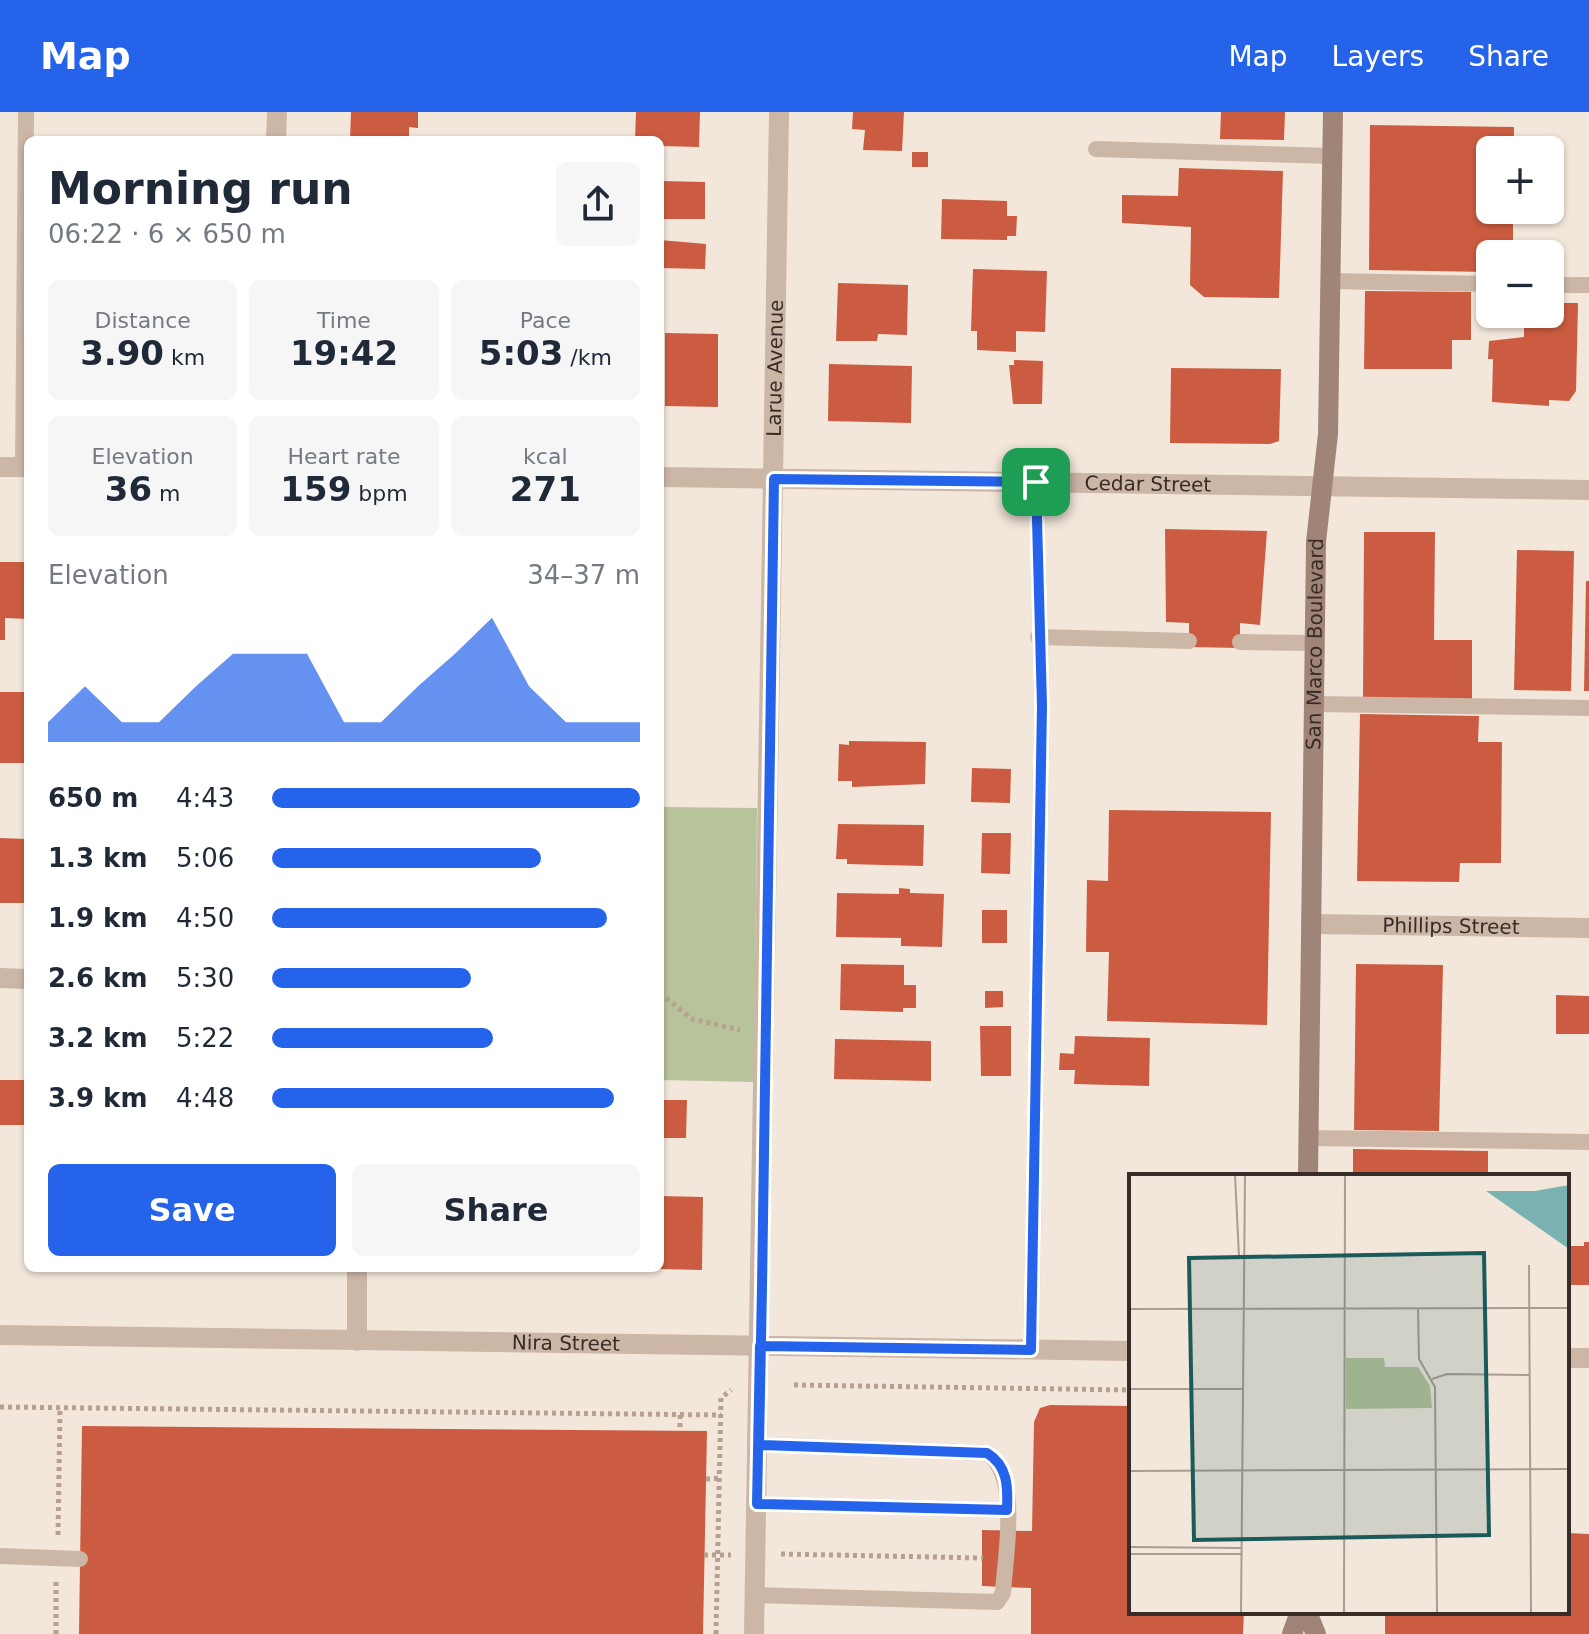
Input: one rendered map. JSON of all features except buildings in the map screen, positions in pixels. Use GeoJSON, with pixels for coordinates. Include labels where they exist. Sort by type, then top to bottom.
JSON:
{"type":"FeatureCollection","features":[{"type":"Feature","properties":{"kind":"main road","name":"San Marco Boulevard"},"geometry":{"type":"LineString","coordinates":[[1308,1174],[1316,542],[1328,434],[1333,112]]}},
{"type":"Feature","properties":{"kind":"main road"},"geometry":{"type":"LineString","coordinates":[[1292,1634],[1299,1614]]}},
{"type":"Feature","properties":{"kind":"main road"},"geometry":{"type":"LineString","coordinates":[[1308,1614],[1316,1634]]}},
{"type":"Feature","properties":{"kind":"street"},"geometry":{"type":"LineString","coordinates":[[276,136],[277,112]]}},
{"type":"Feature","properties":{"kind":"street","name":"Larue Avenue"},"geometry":{"type":"LineString","coordinates":[[754,1634],[779,112]]}},
{"type":"Feature","properties":{"kind":"street"},"geometry":{"type":"LineString","coordinates":[[0,467],[24,467]]}},
{"type":"Feature","properties":{"kind":"street","name":"Cedar Street"},"geometry":{"type":"LineString","coordinates":[[664,477],[1589,490]]}},
{"type":"Feature","properties":{"kind":"street","name":"Phillips Street"},"geometry":{"type":"LineString","coordinates":[[1311,924],[1589,928]]}},
{"type":"Feature","properties":{"kind":"street"},"geometry":{"type":"LineString","coordinates":[[0,978],[24,979]]}},
{"type":"Feature","properties":{"kind":"street"},"geometry":{"type":"LineString","coordinates":[[357,1272],[357,1341]]}},
{"type":"Feature","properties":{"kind":"street","name":"Nira Street"},"geometry":{"type":"LineString","coordinates":[[0,1335],[1129,1351]]}},
{"type":"Feature","properties":{"kind":"lane"},"geometry":{"type":"LineString","coordinates":[[26,112],[26,136]]}},
{"type":"Feature","properties":{"kind":"lane"},"geometry":{"type":"LineString","coordinates":[[1096,149],[1332,156]]}},
{"type":"Feature","properties":{"kind":"lane"},"geometry":{"type":"LineString","coordinates":[[1331,281],[1476,284]]}},
{"type":"Feature","properties":{"kind":"lane"},"geometry":{"type":"LineString","coordinates":[[1564,285],[1589,285]]}},
{"type":"Feature","properties":{"kind":"lane"},"geometry":{"type":"LineString","coordinates":[[1031,1350],[1042,706],[1036,482]]}},
{"type":"Feature","properties":{"kind":"lane"},"geometry":{"type":"LineString","coordinates":[[1038,637],[1189,641]]}},
{"type":"Feature","properties":{"kind":"lane"},"geometry":{"type":"LineString","coordinates":[[1240,642],[1315,643]]}},
{"type":"Feature","properties":{"kind":"lane"},"geometry":{"type":"LineString","coordinates":[[1314,704],[1589,708]]}},
{"type":"Feature","properties":{"kind":"lane"},"geometry":{"type":"LineString","coordinates":[[1309,1138],[1589,1142]]}},
{"type":"Feature","properties":{"kind":"lane"},"geometry":{"type":"LineString","coordinates":[[753,1595],[997,1602],[1003,1593],[1007,1510],[1008,1483],[998,1460],[987,1453],[759,1445]]}},
{"type":"Feature","properties":{"kind":"lane"},"geometry":{"type":"LineString","coordinates":[[757,1504],[1007,1510]]}},
{"type":"Feature","properties":{"kind":"lane"},"geometry":{"type":"LineString","coordinates":[[0,1556],[80,1559]]}},
{"type":"Feature","properties":{"kind":"path"},"geometry":{"type":"LineString","coordinates":[[664,996],[692,1019],[728,1029],[765,1031]]}},
{"type":"Feature","properties":{"kind":"path"},"geometry":{"type":"LineString","coordinates":[[794,1385],[1129,1390]]}},
{"type":"Feature","properties":{"kind":"path"},"geometry":{"type":"LineString","coordinates":[[716,1634],[721,1398],[731,1390]]}},
{"type":"Feature","properties":{"kind":"path"},"geometry":{"type":"LineString","coordinates":[[0,1407],[721,1415]]}},
{"type":"Feature","properties":{"kind":"path"},"geometry":{"type":"LineString","coordinates":[[58,1539],[60,1408]]}},
{"type":"Feature","properties":{"kind":"path"},"geometry":{"type":"LineString","coordinates":[[680,1415],[680,1431]]}},
{"type":"Feature","properties":{"kind":"path"},"geometry":{"type":"LineString","coordinates":[[706,1479],[720,1478]]}},
{"type":"Feature","properties":{"kind":"path"},"geometry":{"type":"LineString","coordinates":[[776,1554],[1005,1558]]}},
{"type":"Feature","properties":{"kind":"path"},"geometry":{"type":"LineString","coordinates":[[704,1555],[742,1555]]}},
{"type":"Feature","properties":{"kind":"path"},"geometry":{"type":"LineString","coordinates":[[56,1581],[56,1634]]}},
{"type":"Feature","properties":{"kind":"green space"},"geometry":{"type":"Polygon","coordinates":[[[664,807],[757,808],[754,1082],[664,1080],[664,807]]]}},
{"type":"Feature","properties":{"kind":"route"},"geometry":{"type":"LineString","coordinates":[[1036,482],[774,479],[760,1346],[759,1445],[975,1451],[987,1453],[998,1460],[1008,1483],[1007,1510],[757,1504],[760,1346],[1031,1350],[1042,706],[1036,482]]}}]}
